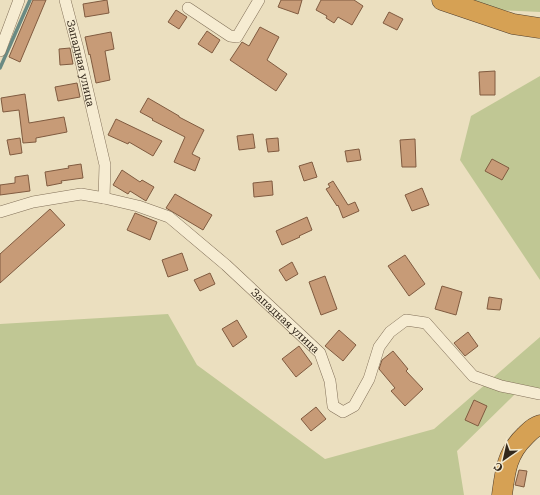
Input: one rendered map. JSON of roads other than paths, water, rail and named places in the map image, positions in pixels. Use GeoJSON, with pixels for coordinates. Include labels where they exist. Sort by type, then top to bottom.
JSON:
{"type":"FeatureCollection","features":[{"type":"Feature","properties":{"kind":"highway"},"geometry":{"type":"LineString","coordinates":[[442,0],[513,24],[540,28]]}},
{"type":"Feature","properties":{"kind":"highway"},"geometry":{"type":"LineString","coordinates":[[502,495],[506,468],[516,444],[534,427],[540,425]]}},
{"type":"Feature","properties":{"kind":"street"},"geometry":{"type":"LineString","coordinates":[[0,51],[19,0]]}},
{"type":"Feature","properties":{"kind":"street","name":"Западная улица"},"geometry":{"type":"LineString","coordinates":[[65,0],[105,165],[104,198]]}},
{"type":"Feature","properties":{"kind":"street"},"geometry":{"type":"LineString","coordinates":[[188,8],[230,36],[238,37],[259,0]]}},
{"type":"Feature","properties":{"kind":"street","name":"Западная улица"},"geometry":{"type":"LineString","coordinates":[[0,212],[33,202],[81,194],[138,206],[170,217],[226,265],[320,353],[330,380],[333,406],[343,412],[354,406],[362,393],[369,379],[379,347],[390,332],[406,320],[426,323],[473,376],[501,386],[540,394]]}},
{"type":"Feature","properties":{"kind":"waterway"},"geometry":{"type":"LineString","coordinates":[[0,68],[30,0]]}}]}
